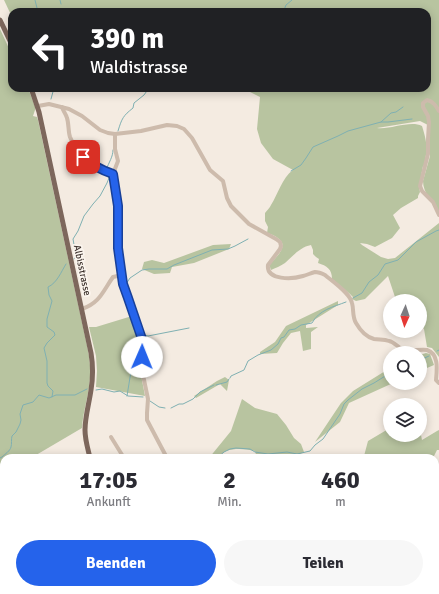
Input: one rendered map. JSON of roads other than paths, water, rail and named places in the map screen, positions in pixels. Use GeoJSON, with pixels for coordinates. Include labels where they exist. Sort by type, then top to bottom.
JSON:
{"type":"FeatureCollection","features":[{"type":"Feature","properties":{"kind":"main road"},"geometry":{"type":"LineString","coordinates":[[0,20],[8,37]]}},
{"type":"Feature","properties":{"kind":"main road","name":"Albisstrasse"},"geometry":{"type":"LineString","coordinates":[[33,92],[38,106],[93,363],[93,380],[85,428],[86,445],[89,454]]}},
{"type":"Feature","properties":{"kind":"street"},"geometry":{"type":"LineString","coordinates":[[439,111],[430,101],[426,101],[423,104],[430,122],[428,156],[420,184],[422,191],[431,200],[439,215]]}},
{"type":"Feature","properties":{"kind":"street"},"geometry":{"type":"LineString","coordinates":[[38,106],[49,104],[62,107],[78,113],[100,130],[115,134],[141,131],[167,125],[177,126],[184,129],[192,138],[209,168],[222,181],[227,198],[235,210],[251,226],[280,242],[280,249],[268,265],[270,272],[279,277],[288,278],[316,272],[325,274],[350,297],[354,320],[367,336],[390,341],[405,350],[425,350],[433,353],[438,364],[436,379],[439,383]]}},
{"type":"Feature","properties":{"kind":"street"},"geometry":{"type":"LineString","coordinates":[[62,107],[62,110],[67,118],[70,136],[80,154],[97,168],[113,174]]}},
{"type":"Feature","properties":{"kind":"street"},"geometry":{"type":"LineString","coordinates":[[115,134],[115,149],[118,161],[113,174],[118,206],[118,248],[123,284],[142,339],[143,375],[148,399],[146,413],[147,420],[166,454]]}},
{"type":"Feature","properties":{"kind":"street"},"geometry":{"type":"LineString","coordinates":[[82,309],[89,306],[101,297],[113,277],[122,275]]}},
{"type":"Feature","properties":{"kind":"street"},"geometry":{"type":"LineString","coordinates":[[111,437],[122,454]]}},
{"type":"Feature","properties":{"kind":"waterway"},"geometry":{"type":"LineString","coordinates":[[35,0],[37,8]]}},
{"type":"Feature","properties":{"kind":"waterway"},"geometry":{"type":"LineString","coordinates":[[60,0],[61,4]]}},
{"type":"Feature","properties":{"kind":"waterway"},"geometry":{"type":"LineString","coordinates":[[285,8],[292,0]]}},
{"type":"Feature","properties":{"kind":"waterway"},"geometry":{"type":"LineString","coordinates":[[51,99],[53,92]]}},
{"type":"Feature","properties":{"kind":"waterway"},"geometry":{"type":"LineString","coordinates":[[118,131],[123,118],[133,108],[134,103],[146,92]]}},
{"type":"Feature","properties":{"kind":"waterway"},"geometry":{"type":"LineString","coordinates":[[381,122],[391,113],[396,112],[403,107]]}},
{"type":"Feature","properties":{"kind":"waterway"},"geometry":{"type":"LineString","coordinates":[[291,171],[301,165],[313,147],[348,131],[381,122],[412,119]]}},
{"type":"Feature","properties":{"kind":"waterway"},"geometry":{"type":"LineString","coordinates":[[106,170],[112,157],[113,150]]}},
{"type":"Feature","properties":{"kind":"waterway"},"geometry":{"type":"LineString","coordinates":[[74,259],[76,256],[73,239],[84,216],[100,196],[107,183],[109,178],[106,174]]}},
{"type":"Feature","properties":{"kind":"waterway"},"geometry":{"type":"LineString","coordinates":[[353,298],[362,293],[369,282],[378,275],[385,264],[398,260],[416,242],[439,230]]}},
{"type":"Feature","properties":{"kind":"waterway"},"geometry":{"type":"LineString","coordinates":[[136,315],[126,284],[130,278],[142,270],[167,269],[212,250],[228,249],[248,239]]}},
{"type":"Feature","properties":{"kind":"waterway"},"geometry":{"type":"LineString","coordinates":[[52,397],[53,391],[47,383],[47,361],[44,348],[55,335],[54,332],[47,327],[47,319],[52,301],[49,295],[48,287],[56,280],[66,264]]}},
{"type":"Feature","properties":{"kind":"waterway"},"geometry":{"type":"LineString","coordinates":[[230,378],[231,376],[244,370],[248,361],[271,350],[289,330],[295,329],[301,325],[312,323],[322,312],[346,302]]}},
{"type":"Feature","properties":{"kind":"waterway"},"geometry":{"type":"LineString","coordinates":[[142,331],[144,335],[148,336],[189,328]]}},
{"type":"Feature","properties":{"kind":"waterway"},"geometry":{"type":"LineString","coordinates":[[127,396],[133,359],[140,347],[141,341]]}},
{"type":"Feature","properties":{"kind":"waterway"},"geometry":{"type":"LineString","coordinates":[[297,454],[310,451],[323,439],[340,414],[344,404],[362,389],[383,377]]}},
{"type":"Feature","properties":{"kind":"waterway"},"geometry":{"type":"LineString","coordinates":[[216,385],[227,382],[229,379]]}},
{"type":"Feature","properties":{"kind":"waterway"},"geometry":{"type":"LineString","coordinates":[[171,408],[193,399],[200,392],[214,385]]}},
{"type":"Feature","properties":{"kind":"waterway"},"geometry":{"type":"LineString","coordinates":[[5,454],[10,448],[12,436],[20,424],[20,414],[23,405],[33,402],[39,395],[49,398],[56,395],[75,395],[87,389]]}},
{"type":"Feature","properties":{"kind":"waterway"},"geometry":{"type":"LineString","coordinates":[[96,390],[102,389],[114,392],[120,391],[128,396],[143,397]]}},
{"type":"Feature","properties":{"kind":"waterway"},"geometry":{"type":"LineString","coordinates":[[150,401],[159,407],[165,408]]}},
{"type":"Feature","properties":{"kind":"waterway"},"geometry":{"type":"LineString","coordinates":[[222,454],[230,449],[236,448],[250,449],[255,452],[268,454]]}},
{"type":"Feature","properties":{"kind":"waterway"},"geometry":{"type":"LineString","coordinates":[[268,454],[287,452],[297,454]]}}]}
